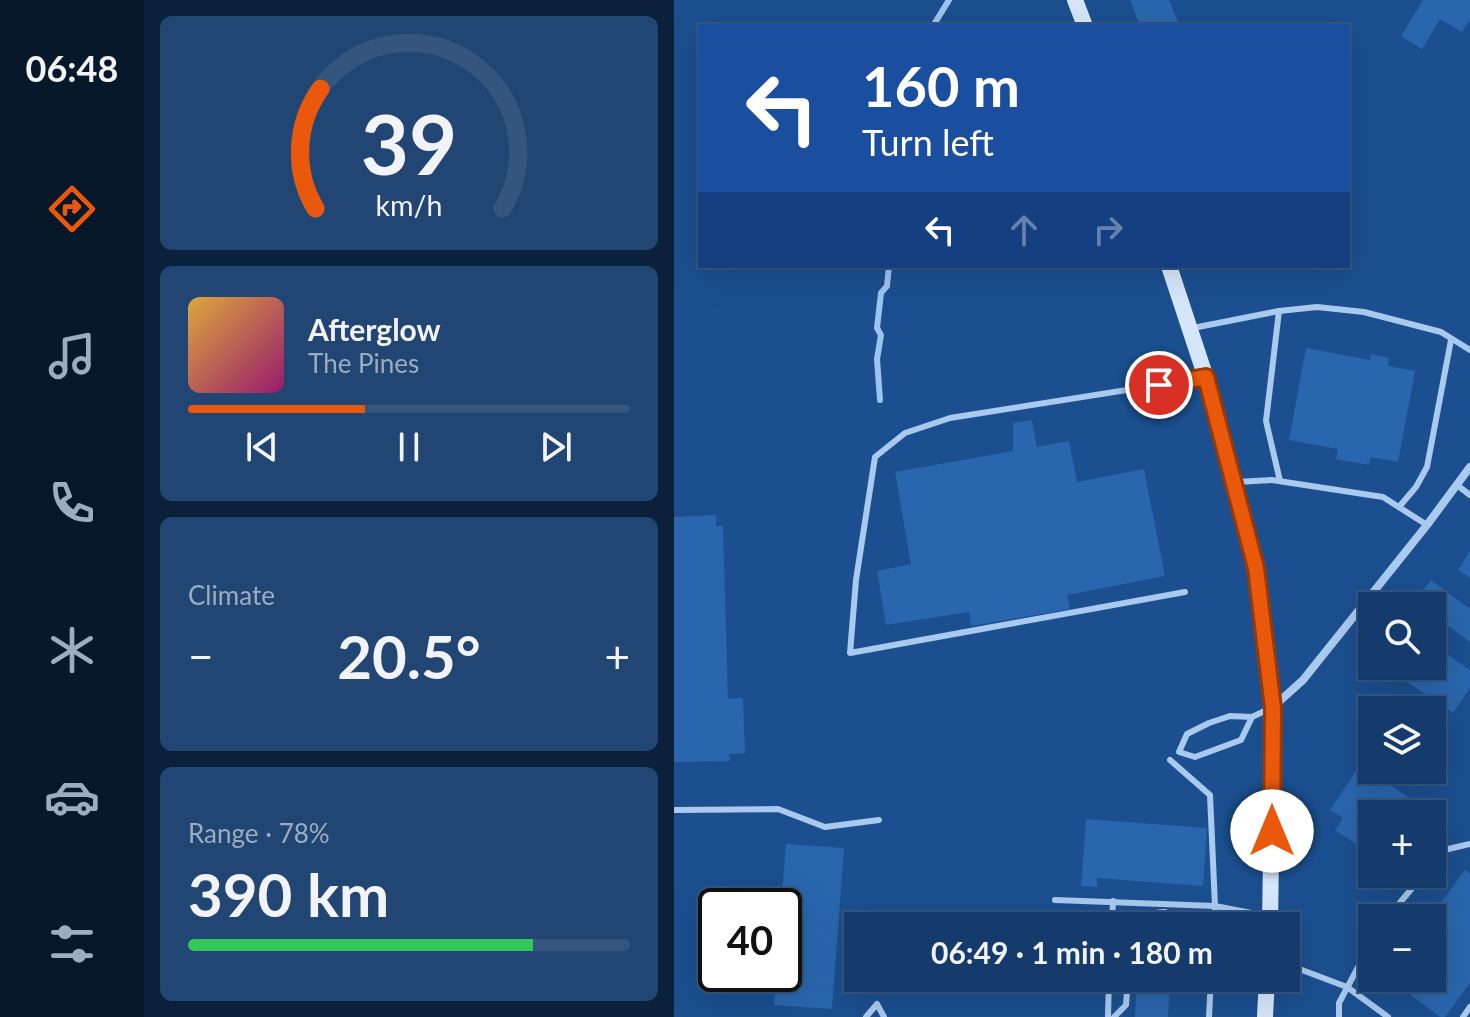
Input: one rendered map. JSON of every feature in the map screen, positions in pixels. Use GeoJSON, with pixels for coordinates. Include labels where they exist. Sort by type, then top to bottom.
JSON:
{"type":"FeatureCollection","features":[{"type":"Feature","properties":{"kind":"street"},"geometry":{"type":"LineString","coordinates":[[1075,0],[1082,24]]}},
{"type":"Feature","properties":{"kind":"street"},"geometry":{"type":"LineString","coordinates":[[1170,268],[1206,377],[1256,568],[1273,708],[1270,912]]}},
{"type":"Feature","properties":{"kind":"street"},"geometry":{"type":"LineString","coordinates":[[1273,708],[1303,680],[1470,467]]}},
{"type":"Feature","properties":{"kind":"street"},"geometry":{"type":"LineString","coordinates":[[1265,1017],[1266,992]]}},
{"type":"Feature","properties":{"kind":"lane"},"geometry":{"type":"LineString","coordinates":[[1190,329],[1279,311],[1317,307],[1364,312],[1441,332],[1470,350]]}},
{"type":"Feature","properties":{"kind":"lane"},"geometry":{"type":"LineString","coordinates":[[1279,311],[1266,421],[1280,481]]}},
{"type":"Feature","properties":{"kind":"lane"},"geometry":{"type":"LineString","coordinates":[[1399,507],[1416,487],[1427,467],[1451,340]]}},
{"type":"Feature","properties":{"kind":"lane"},"geometry":{"type":"LineString","coordinates":[[1185,592],[850,653],[856,580],[875,457],[905,433],[950,418],[1206,377]]}},
{"type":"Feature","properties":{"kind":"lane"},"geometry":{"type":"LineString","coordinates":[[1234,482],[1280,481],[1383,497],[1427,525]]}},
{"type":"Feature","properties":{"kind":"lane"},"geometry":{"type":"LineString","coordinates":[[1457,485],[1470,495]]}},
{"type":"Feature","properties":{"kind":"lane"},"geometry":{"type":"LineString","coordinates":[[1252,717],[1241,740],[1195,757],[1179,752],[1187,734],[1209,723],[1230,716],[1252,717],[1273,708]]}},
{"type":"Feature","properties":{"kind":"lane"},"geometry":{"type":"LineString","coordinates":[[1170,760],[1210,795],[1215,912]]}},
{"type":"Feature","properties":{"kind":"lane"},"geometry":{"type":"LineString","coordinates":[[674,810],[778,809],[825,827],[879,820]]}},
{"type":"Feature","properties":{"kind":"lane"},"geometry":{"type":"LineString","coordinates":[[1446,850],[1470,844]]}},
{"type":"Feature","properties":{"kind":"lane"},"geometry":{"type":"LineString","coordinates":[[1399,904],[1412,888]]}},
{"type":"Feature","properties":{"kind":"lane"},"geometry":{"type":"LineString","coordinates":[[1055,900],[1215,906],[1237,912]]}},
{"type":"Feature","properties":{"kind":"lane"},"geometry":{"type":"LineString","coordinates":[[1113,901],[1113,912]]}},
{"type":"Feature","properties":{"kind":"lane"},"geometry":{"type":"LineString","coordinates":[[1339,1017],[1339,1003],[1358,967]]}},
{"type":"Feature","properties":{"kind":"lane"},"geometry":{"type":"LineString","coordinates":[[1300,969],[1347,987],[1388,1017]]}},
{"type":"Feature","properties":{"kind":"lane"},"geometry":{"type":"LineString","coordinates":[[1108,1017],[1109,992]]}},
{"type":"Feature","properties":{"kind":"lane"},"geometry":{"type":"LineString","coordinates":[[1114,1017],[1126,1005],[1127,992]]}},
{"type":"Feature","properties":{"kind":"lane"},"geometry":{"type":"LineString","coordinates":[[1209,1017],[1210,992]]}},
{"type":"Feature","properties":{"kind":"lane"},"geometry":{"type":"LineString","coordinates":[[866,1017],[877,1004],[884,1017]]}},
{"type":"Feature","properties":{"kind":"lane"},"geometry":{"type":"LineString","coordinates":[[1463,1017],[1470,1007]]}},
{"type":"Feature","properties":{"kind":"building"},"geometry":{"type":"Polygon","coordinates":[[[1130,0],[1169,0],[1178,22],[1173,24],[1139,24],[1130,0]]]}},
{"type":"Feature","properties":{"kind":"building"},"geometry":{"type":"Polygon","coordinates":[[[1423,0],[1470,0],[1470,19],[1462,32],[1440,19],[1422,49],[1401,36],[1423,0]]]}},
{"type":"Feature","properties":{"kind":"building"},"geometry":{"type":"Polygon","coordinates":[[[1306,348],[1370,360],[1371,354],[1389,358],[1388,366],[1415,371],[1398,462],[1371,457],[1369,465],[1336,459],[1338,449],[1289,440],[1306,348]]]}},
{"type":"Feature","properties":{"kind":"building"},"geometry":{"type":"Polygon","coordinates":[[[1032,420],[1037,447],[1069,441],[1077,482],[1144,469],[1165,576],[1067,595],[1070,609],[971,626],[969,612],[886,625],[877,571],[911,564],[895,472],[1013,451],[1013,423],[1032,420]]]}},
{"type":"Feature","properties":{"kind":"building"},"geometry":{"type":"Polygon","coordinates":[[[716,515],[716,526],[723,526],[728,699],[743,698],[745,753],[729,754],[730,761],[674,762],[674,517],[716,515]]]}},
{"type":"Feature","properties":{"kind":"building"},"geometry":{"type":"Polygon","coordinates":[[[1470,551],[1470,578],[1458,570],[1470,551]]]}},
{"type":"Feature","properties":{"kind":"building"},"geometry":{"type":"Polygon","coordinates":[[[1431,580],[1470,609],[1470,642],[1446,624],[1446,592],[1422,592],[1431,580]]]}},
{"type":"Feature","properties":{"kind":"building"},"geometry":{"type":"Polygon","coordinates":[[[1446,654],[1470,670],[1470,688],[1453,713],[1446,708],[1446,696],[1428,696],[1405,680],[1446,680],[1446,654]]]}},
{"type":"Feature","properties":{"kind":"building"},"geometry":{"type":"Polygon","coordinates":[[[1358,768],[1358,784],[1388,784],[1412,800],[1358,800],[1358,845],[1335,830],[1343,818],[1330,810],[1358,768]]]}},
{"type":"Feature","properties":{"kind":"building"},"geometry":{"type":"Polygon","coordinates":[[[1086,819],[1207,828],[1203,886],[1097,878],[1097,887],[1081,886],[1086,819]]]}},
{"type":"Feature","properties":{"kind":"building"},"geometry":{"type":"Polygon","coordinates":[[[786,844],[844,848],[832,1009],[774,1005],[775,992],[802,992],[802,888],[782,888],[786,844]]]}},
{"type":"Feature","properties":{"kind":"building"},"geometry":{"type":"Polygon","coordinates":[[[1465,870],[1470,874],[1470,983],[1445,1017],[1440,1017],[1407,992],[1446,992],[1446,904],[1440,904],[1465,870]]]}},
{"type":"Feature","properties":{"kind":"building"},"geometry":{"type":"Polygon","coordinates":[[[1136,992],[1169,992],[1168,1017],[1135,1017],[1136,992]]]}},
{"type":"Feature","properties":{"kind":"waterway"},"geometry":{"type":"LineString","coordinates":[[934,24],[949,0]]}},
{"type":"Feature","properties":{"kind":"waterway"},"geometry":{"type":"LineString","coordinates":[[880,400],[877,359],[881,335],[877,328],[881,293],[887,286],[889,268]]}},
{"type":"Feature","properties":{"kind":"route"},"geometry":{"type":"LineString","coordinates":[[1159,385],[1206,377],[1256,568],[1273,708],[1272,831]]}}]}
